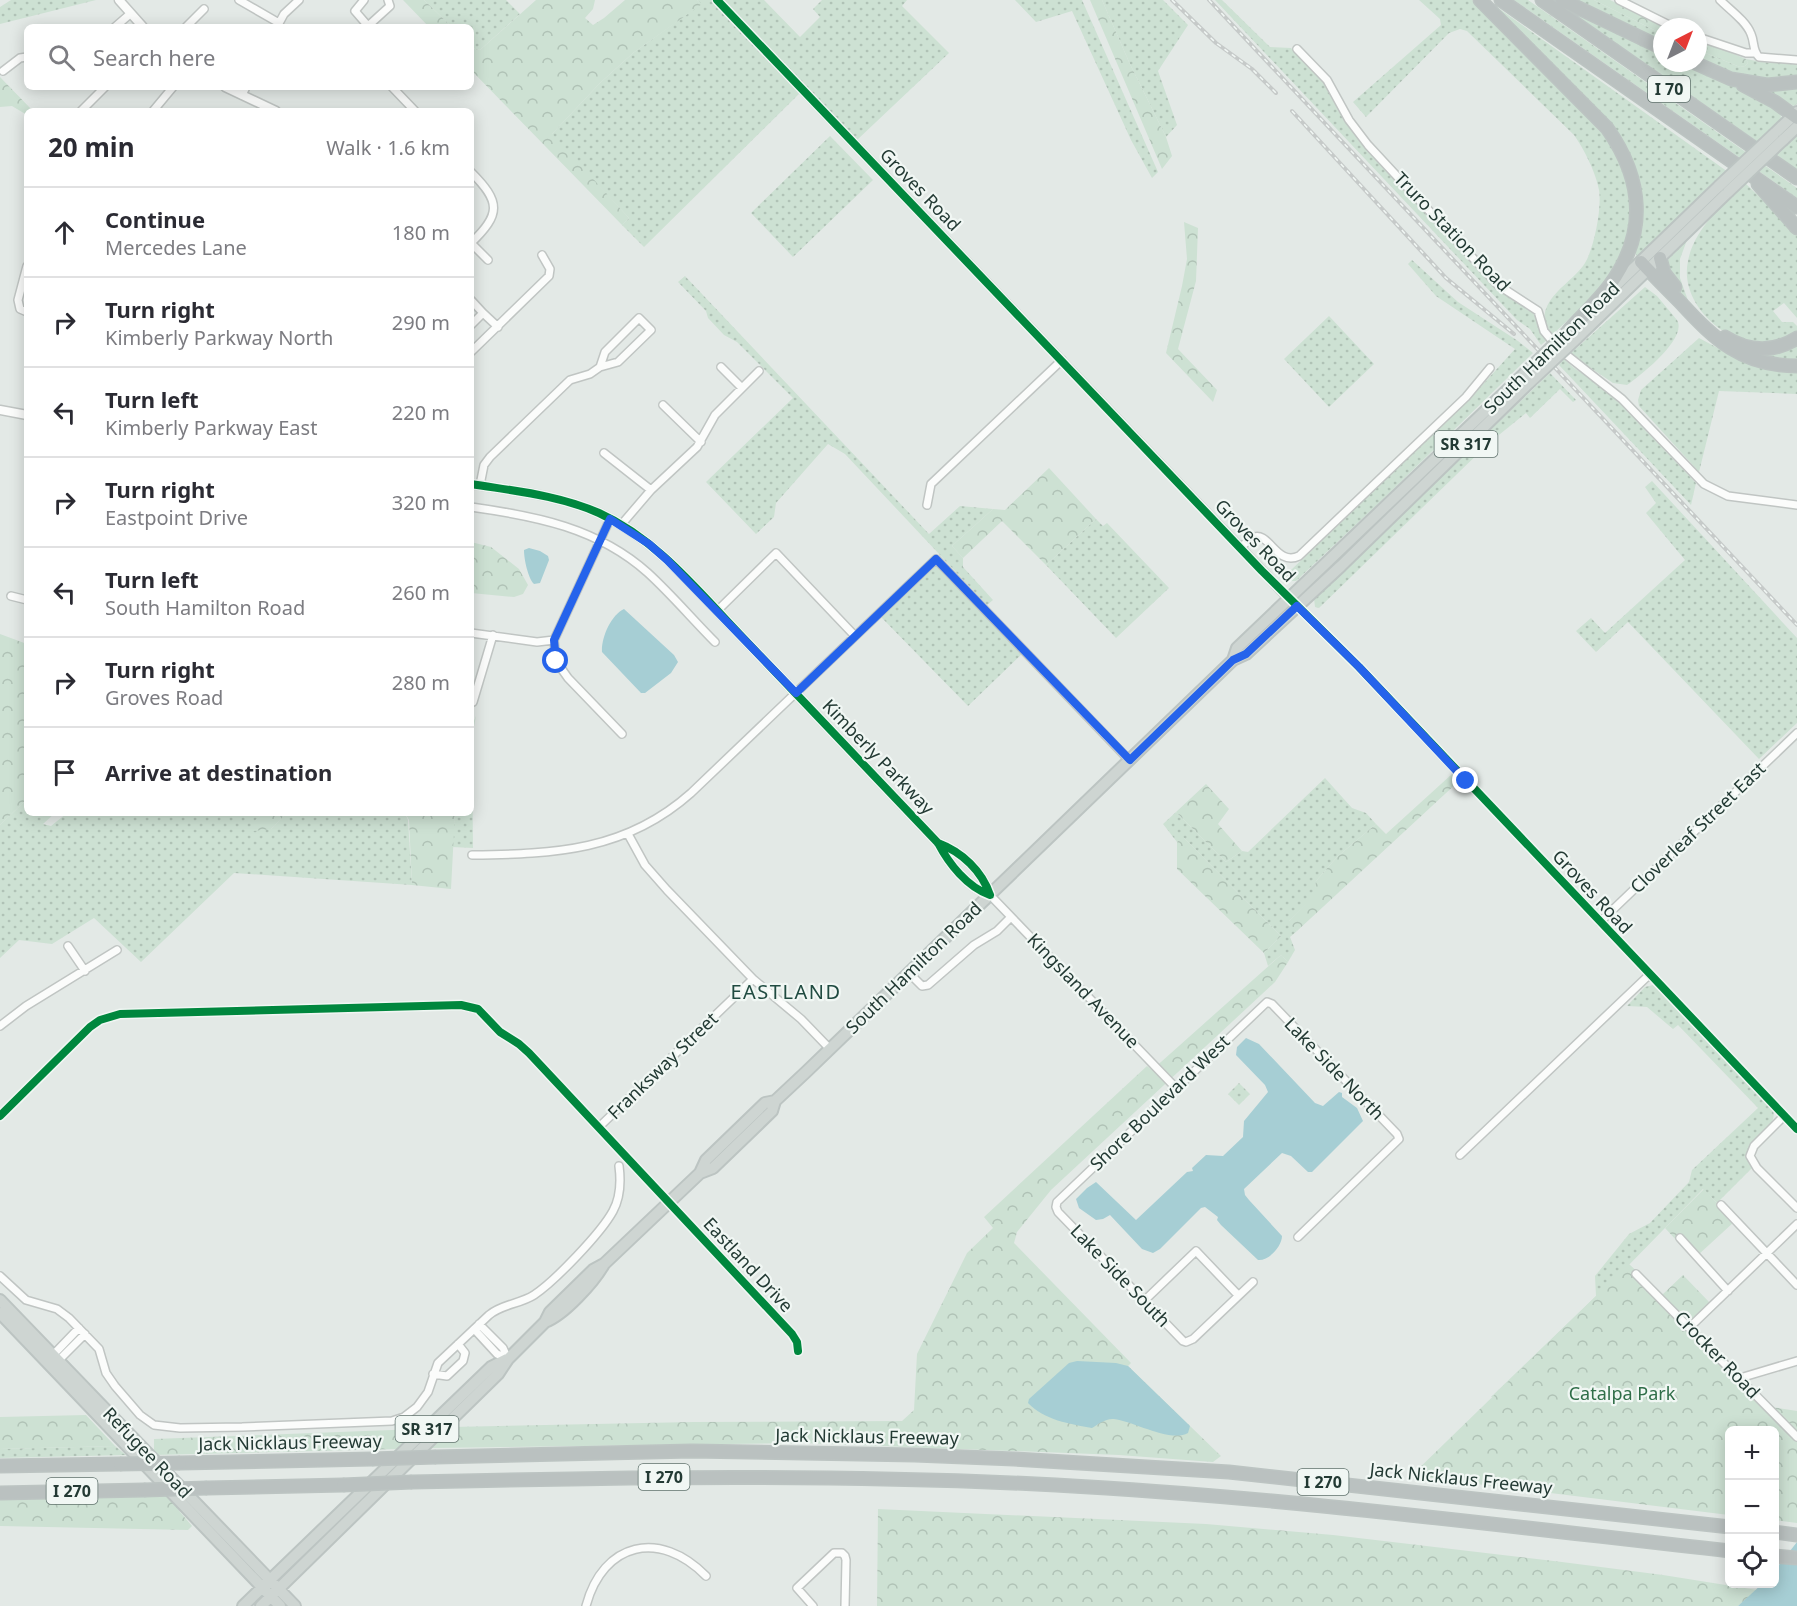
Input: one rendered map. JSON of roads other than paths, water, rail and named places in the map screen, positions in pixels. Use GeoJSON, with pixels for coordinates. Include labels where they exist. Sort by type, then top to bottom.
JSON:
{"type":"FeatureCollection","features":[{"type":"Feature","properties":{"kind":"highway"},"geometry":{"type":"LineString","coordinates":[[1480,0],[1607,128],[1623,151],[1632,174],[1636,197],[1634,235],[1610,285],[1573,334]]}},
{"type":"Feature","properties":{"kind":"highway","name":"I 70"},"geometry":{"type":"LineString","coordinates":[[1501,0],[1797,207]]}},
{"type":"Feature","properties":{"kind":"highway","name":"I 70"},"geometry":{"type":"LineString","coordinates":[[1542,0],[1797,178]]}},
{"type":"Feature","properties":{"kind":"highway"},"geometry":{"type":"LineString","coordinates":[[1562,0],[1653,44]]}},
{"type":"Feature","properties":{"kind":"highway"},"geometry":{"type":"LineString","coordinates":[[1707,68],[1762,94],[1796,118]]}},
{"type":"Feature","properties":{"kind":"highway"},"geometry":{"type":"LineString","coordinates":[[1731,79],[1767,85],[1797,82]]}},
{"type":"Feature","properties":{"kind":"highway"},"geometry":{"type":"LineString","coordinates":[[1748,171],[1797,228]]}},
{"type":"Feature","properties":{"kind":"highway"},"geometry":{"type":"LineString","coordinates":[[1659,258],[1664,273],[1695,310],[1717,332],[1732,341],[1752,349],[1764,349],[1776,348],[1797,338]]}},
{"type":"Feature","properties":{"kind":"highway"},"geometry":{"type":"LineString","coordinates":[[1645,266],[1699,324],[1727,347],[1753,360],[1782,366],[1797,366]]}},
{"type":"Feature","properties":{"kind":"highway","name":"Jack Nicklaus Freeway"},"geometry":{"type":"LineString","coordinates":[[0,1466],[692,1451],[915,1455],[1228,1472],[1725,1526]]}},
{"type":"Feature","properties":{"kind":"highway","name":"I 270"},"geometry":{"type":"LineString","coordinates":[[0,1493],[412,1482],[773,1477],[949,1481],[1056,1485],[1311,1505],[1725,1550]]}},
{"type":"Feature","properties":{"kind":"highway"},"geometry":{"type":"LineString","coordinates":[[1779,1533],[1795,1535]]}},
{"type":"Feature","properties":{"kind":"highway"},"geometry":{"type":"LineString","coordinates":[[1779,1556],[1797,1558]]}},
{"type":"Feature","properties":{"kind":"main road","name":"South Hamilton Road"},"geometry":{"type":"LineString","coordinates":[[261,1606],[498,1374],[507,1359],[545,1322],[555,1318],[598,1275],[604,1264],[700,1173],[713,1168],[722,1160],[772,1111],[775,1101],[1233,660],[1237,648],[1293,602],[1645,266],[1796,118]]}},
{"type":"Feature","properties":{"kind":"main road","name":"South Hamilton Road"},"geometry":{"type":"LineString","coordinates":[[1645,266],[1659,258],[1724,189]]}},
{"type":"Feature","properties":{"kind":"main road","name":"Refugee Road"},"geometry":{"type":"LineString","coordinates":[[0,1300],[266,1583]]}},
{"type":"Feature","properties":{"kind":"main road","name":"Refugee Road"},"geometry":{"type":"LineString","coordinates":[[0,1313],[275,1592],[295,1606]]}},
{"type":"Feature","properties":{"kind":"main road","name":"South Hamilton Road"},"geometry":{"type":"LineString","coordinates":[[243,1606],[491,1367],[507,1359]]}},
{"type":"Feature","properties":{"kind":"main road","name":"Refugee Road"},"geometry":{"type":"LineString","coordinates":[[275,1592],[280,1606]]}},
{"type":"Feature","properties":{"kind":"street"},"geometry":{"type":"LineString","coordinates":[[119,0],[140,24]]}},
{"type":"Feature","properties":{"kind":"street"},"geometry":{"type":"LineString","coordinates":[[239,0],[276,24]]}},
{"type":"Feature","properties":{"kind":"street"},"geometry":{"type":"LineString","coordinates":[[279,24],[284,14],[299,0]]}},
{"type":"Feature","properties":{"kind":"street"},"geometry":{"type":"LineString","coordinates":[[364,0],[355,11],[366,24]]}},
{"type":"Feature","properties":{"kind":"street"},"geometry":{"type":"LineString","coordinates":[[371,24],[388,8],[390,3],[388,0]]}},
{"type":"Feature","properties":{"kind":"street","name":"Groves Road"},"geometry":{"type":"LineString","coordinates":[[717,0],[1240,548],[1359,667],[1797,1129]]}},
{"type":"Feature","properties":{"kind":"street"},"geometry":{"type":"LineString","coordinates":[[1619,0],[1655,18]]}},
{"type":"Feature","properties":{"kind":"street"},"geometry":{"type":"LineString","coordinates":[[1720,0],[1747,27],[1751,33],[1755,53],[1759,57],[1797,60]]}},
{"type":"Feature","properties":{"kind":"street"},"geometry":{"type":"LineString","coordinates":[[189,24],[204,9]]}},
{"type":"Feature","properties":{"kind":"street"},"geometry":{"type":"LineString","coordinates":[[118,24],[130,14]]}},
{"type":"Feature","properties":{"kind":"street"},"geometry":{"type":"LineString","coordinates":[[1707,40],[1746,53],[1755,53]]}},
{"type":"Feature","properties":{"kind":"street","name":"Truro Station Road"},"geometry":{"type":"LineString","coordinates":[[1297,49],[1327,80],[1349,120],[1376,153],[1498,285],[1538,311],[1544,331],[1559,349],[1622,399],[1694,476],[1710,488],[1728,496],[1797,505]]}},
{"type":"Feature","properties":{"kind":"street"},"geometry":{"type":"LineString","coordinates":[[3,71],[24,57]]}},
{"type":"Feature","properties":{"kind":"street"},"geometry":{"type":"LineString","coordinates":[[84,108],[102,90]]}},
{"type":"Feature","properties":{"kind":"street"},"geometry":{"type":"LineString","coordinates":[[156,108],[170,90]]}},
{"type":"Feature","properties":{"kind":"street"},"geometry":{"type":"LineString","coordinates":[[395,90],[411,108]]}},
{"type":"Feature","properties":{"kind":"street"},"geometry":{"type":"LineString","coordinates":[[244,91],[271,108]]}},
{"type":"Feature","properties":{"kind":"street"},"geometry":{"type":"LineString","coordinates":[[474,175],[488,191],[493,205],[488,227],[474,240]]}},
{"type":"Feature","properties":{"kind":"street"},"geometry":{"type":"LineString","coordinates":[[474,246],[488,260]]}},
{"type":"Feature","properties":{"kind":"street"},"geometry":{"type":"LineString","coordinates":[[474,349],[550,274],[550,269],[542,255]]}},
{"type":"Feature","properties":{"kind":"street"},"geometry":{"type":"LineString","coordinates":[[24,277],[18,300],[20,309],[24,311]]}},
{"type":"Feature","properties":{"kind":"street"},"geometry":{"type":"LineString","coordinates":[[474,303],[498,327]]}},
{"type":"Feature","properties":{"kind":"street"},"geometry":{"type":"LineString","coordinates":[[474,322],[483,313]]}},
{"type":"Feature","properties":{"kind":"street"},"geometry":{"type":"LineString","coordinates":[[476,484],[490,457],[570,380],[618,362],[651,330],[639,318],[605,352],[600,367]]}},
{"type":"Feature","properties":{"kind":"street"},"geometry":{"type":"LineString","coordinates":[[927,505],[932,484],[1062,360]]}},
{"type":"Feature","properties":{"kind":"street"},"geometry":{"type":"LineString","coordinates":[[721,367],[742,388]]}},
{"type":"Feature","properties":{"kind":"street"},"geometry":{"type":"LineString","coordinates":[[1240,548],[1252,538],[1258,537],[1264,539],[1287,558],[1292,559],[1299,556],[1466,397],[1490,368]]}},
{"type":"Feature","properties":{"kind":"street"},"geometry":{"type":"LineString","coordinates":[[621,525],[651,490],[701,441],[715,415],[759,371]]}},
{"type":"Feature","properties":{"kind":"street"},"geometry":{"type":"LineString","coordinates":[[663,405],[701,441]]}},
{"type":"Feature","properties":{"kind":"street"},"geometry":{"type":"LineString","coordinates":[[0,410],[24,414]]}},
{"type":"Feature","properties":{"kind":"street"},"geometry":{"type":"LineString","coordinates":[[604,453],[651,490]]}},
{"type":"Feature","properties":{"kind":"street","name":"Kimberly Parkway"},"geometry":{"type":"LineString","coordinates":[[476,484],[531,493],[572,503],[610,519],[649,544],[717,611],[938,843],[946,858],[976,890],[990,895]]}},
{"type":"Feature","properties":{"kind":"street"},"geometry":{"type":"LineString","coordinates":[[474,507],[528,515],[578,530],[600,540],[648,573],[715,642]]}},
{"type":"Feature","properties":{"kind":"street"},"geometry":{"type":"LineString","coordinates":[[610,519],[554,640],[556,661],[568,678],[622,734]]}},
{"type":"Feature","properties":{"kind":"street"},"geometry":{"type":"LineString","coordinates":[[717,611],[776,553],[855,636]]}},
{"type":"Feature","properties":{"kind":"street"},"geometry":{"type":"LineString","coordinates":[[472,855],[537,854],[581,848],[605,843],[657,820],[686,798],[936,559],[1130,760]]}},
{"type":"Feature","properties":{"kind":"street"},"geometry":{"type":"LineString","coordinates":[[11,596],[24,599]]}},
{"type":"Feature","properties":{"kind":"street"},"geometry":{"type":"LineString","coordinates":[[474,633],[537,642],[554,640]]}},
{"type":"Feature","properties":{"kind":"street"},"geometry":{"type":"LineString","coordinates":[[474,699],[493,635]]}},
{"type":"Feature","properties":{"kind":"street","name":"Cloverleaf Street East"},"geometry":{"type":"LineString","coordinates":[[1600,922],[1797,733]]}},
{"type":"Feature","properties":{"kind":"street"},"geometry":{"type":"LineString","coordinates":[[627,834],[649,871],[753,979],[801,1019],[830,1049]]}},
{"type":"Feature","properties":{"kind":"street","name":"Kimberly Parkway"},"geometry":{"type":"LineString","coordinates":[[938,843],[955,849],[985,881],[990,895]]}},
{"type":"Feature","properties":{"kind":"street","name":"Kingsland Avenue"},"geometry":{"type":"LineString","coordinates":[[990,895],[1176,1088]]}},
{"type":"Feature","properties":{"kind":"street"},"geometry":{"type":"LineString","coordinates":[[909,973],[922,986],[928,985],[974,945],[997,931],[1011,917]]}},
{"type":"Feature","properties":{"kind":"street"},"geometry":{"type":"LineString","coordinates":[[68,946],[85,971]]}},
{"type":"Feature","properties":{"kind":"street"},"geometry":{"type":"LineString","coordinates":[[0,1026],[26,1006],[117,950]]}},
{"type":"Feature","properties":{"kind":"street"},"geometry":{"type":"LineString","coordinates":[[1460,1155],[1649,975]]}},
{"type":"Feature","properties":{"kind":"street","name":"Franksway Street"},"geometry":{"type":"LineString","coordinates":[[598,1127],[753,979]]}},
{"type":"Feature","properties":{"kind":"street","name":"Shore Boulevard West"},"geometry":{"type":"LineString","coordinates":[[1056,1207],[1057,1202],[1267,1002]]}},
{"type":"Feature","properties":{"kind":"street","name":"Lake Side North"},"geometry":{"type":"LineString","coordinates":[[1267,1002],[1272,1004],[1397,1134],[1399,1139],[1298,1237]]}},
{"type":"Feature","properties":{"kind":"street","name":"Eastland Drive"},"geometry":{"type":"LineString","coordinates":[[0,1116],[90,1027],[117,1014],[461,1005],[476,1008],[500,1032],[519,1044],[669,1202],[792,1334],[797,1342],[798,1352]]}},
{"type":"Feature","properties":{"kind":"street"},"geometry":{"type":"LineString","coordinates":[[1784,1116],[1751,1150],[1752,1161],[1797,1208]]}},
{"type":"Feature","properties":{"kind":"street"},"geometry":{"type":"LineString","coordinates":[[0,1276],[26,1300],[59,1310],[79,1328],[101,1352],[106,1372],[115,1386],[144,1419],[159,1426],[275,1426],[394,1420],[409,1414],[421,1402],[429,1389],[438,1363],[476,1326],[494,1311],[536,1293],[590,1242],[615,1206],[619,1190],[619,1166]]}},
{"type":"Feature","properties":{"kind":"street"},"geometry":{"type":"LineString","coordinates":[[1721,1205],[1797,1285]]}},
{"type":"Feature","properties":{"kind":"street","name":"Lake Side South"},"geometry":{"type":"LineString","coordinates":[[1056,1207],[1183,1341],[1193,1339],[1238,1295]]}},
{"type":"Feature","properties":{"kind":"street"},"geometry":{"type":"LineString","coordinates":[[1690,1327],[1797,1224]]}},
{"type":"Feature","properties":{"kind":"street"},"geometry":{"type":"LineString","coordinates":[[1680,1238],[1728,1291]]}},
{"type":"Feature","properties":{"kind":"street"},"geometry":{"type":"LineString","coordinates":[[1144,1301],[1196,1251],[1238,1295],[1252,1282]]}},
{"type":"Feature","properties":{"kind":"street","name":"Crocker Road"},"geometry":{"type":"LineString","coordinates":[[1636,1274],[1797,1437]]}},
{"type":"Feature","properties":{"kind":"street"},"geometry":{"type":"LineString","coordinates":[[476,1326],[503,1348],[507,1359]]}},
{"type":"Feature","properties":{"kind":"street"},"geometry":{"type":"LineString","coordinates":[[56,1358],[79,1328]]}},
{"type":"Feature","properties":{"kind":"street"},"geometry":{"type":"LineString","coordinates":[[56,1358],[85,1334]]}},
{"type":"Feature","properties":{"kind":"street"},"geometry":{"type":"LineString","coordinates":[[433,1374],[447,1376],[463,1361],[465,1353],[458,1344]]}},
{"type":"Feature","properties":{"kind":"street"},"geometry":{"type":"LineString","coordinates":[[1740,1378],[1797,1361]]}},
{"type":"Feature","properties":{"kind":"street"},"geometry":{"type":"LineString","coordinates":[[586,1606],[593,1584],[607,1564],[628,1551],[648,1547],[674,1552],[695,1565],[706,1576]]}},
{"type":"Feature","properties":{"kind":"street"},"geometry":{"type":"LineString","coordinates":[[813,1606],[797,1588],[834,1553],[838,1552],[845,1556],[846,1560],[845,1606]]}},
{"type":"Feature","properties":{"kind":"water"},"geometry":{"type":"Polygon","coordinates":[[[529,548],[548,556],[549,560],[540,583],[534,584],[528,573],[524,550],[529,548]]]}},
{"type":"Feature","properties":{"kind":"water"},"geometry":{"type":"Polygon","coordinates":[[[624,609],[674,655],[678,662],[671,673],[645,693],[641,693],[602,652],[603,640],[608,628],[615,616],[624,609]]]}},
{"type":"Feature","properties":{"kind":"water"},"geometry":{"type":"Polygon","coordinates":[[[1246,1038],[1259,1044],[1315,1103],[1323,1106],[1339,1092],[1342,1093],[1342,1097],[1357,1108],[1363,1121],[1312,1172],[1308,1172],[1291,1156],[1282,1153],[1244,1189],[1249,1200],[1282,1236],[1274,1252],[1258,1260],[1221,1225],[1217,1220],[1218,1217],[1205,1207],[1201,1208],[1160,1249],[1153,1253],[1142,1249],[1110,1215],[1096,1220],[1079,1208],[1076,1199],[1096,1182],[1136,1220],[1187,1172],[1193,1171],[1192,1168],[1206,1155],[1223,1156],[1243,1137],[1244,1121],[1268,1092],[1265,1085],[1236,1055],[1237,1047],[1246,1038]]]}},
{"type":"Feature","properties":{"kind":"water"},"geometry":{"type":"Polygon","coordinates":[[[1077,1361],[1116,1363],[1128,1366],[1190,1426],[1188,1433],[1172,1435],[1114,1419],[1105,1420],[1092,1428],[1049,1417],[1028,1403],[1029,1399],[1069,1363],[1077,1361]]]}},
{"type":"Feature","properties":{"kind":"water"},"geometry":{"type":"Polygon","coordinates":[[[1797,1542],[1797,1606],[1738,1606],[1758,1588],[1779,1588],[1779,1565],[1797,1542]]]}},
{"type":"Feature","properties":{"kind":"railway"},"geometry":{"type":"LineString","coordinates":[[1172,0],[1216,43],[1252,69],[1276,93]]}},
{"type":"Feature","properties":{"kind":"railway"},"geometry":{"type":"LineString","coordinates":[[1209,0],[1797,625]]}},
{"type":"Feature","properties":{"kind":"railway"},"geometry":{"type":"LineString","coordinates":[[1292,111],[1446,278],[1514,334]]}},
{"type":"Feature","properties":{"kind":"district","name":"EASTLAND"},"geometry":{"type":"Point","coordinates":[786,992]}},
{"type":"Feature","properties":{"kind":"park label","name":"Catalpa Park"},"geometry":{"type":"Point","coordinates":[1622,1394]}}]}
